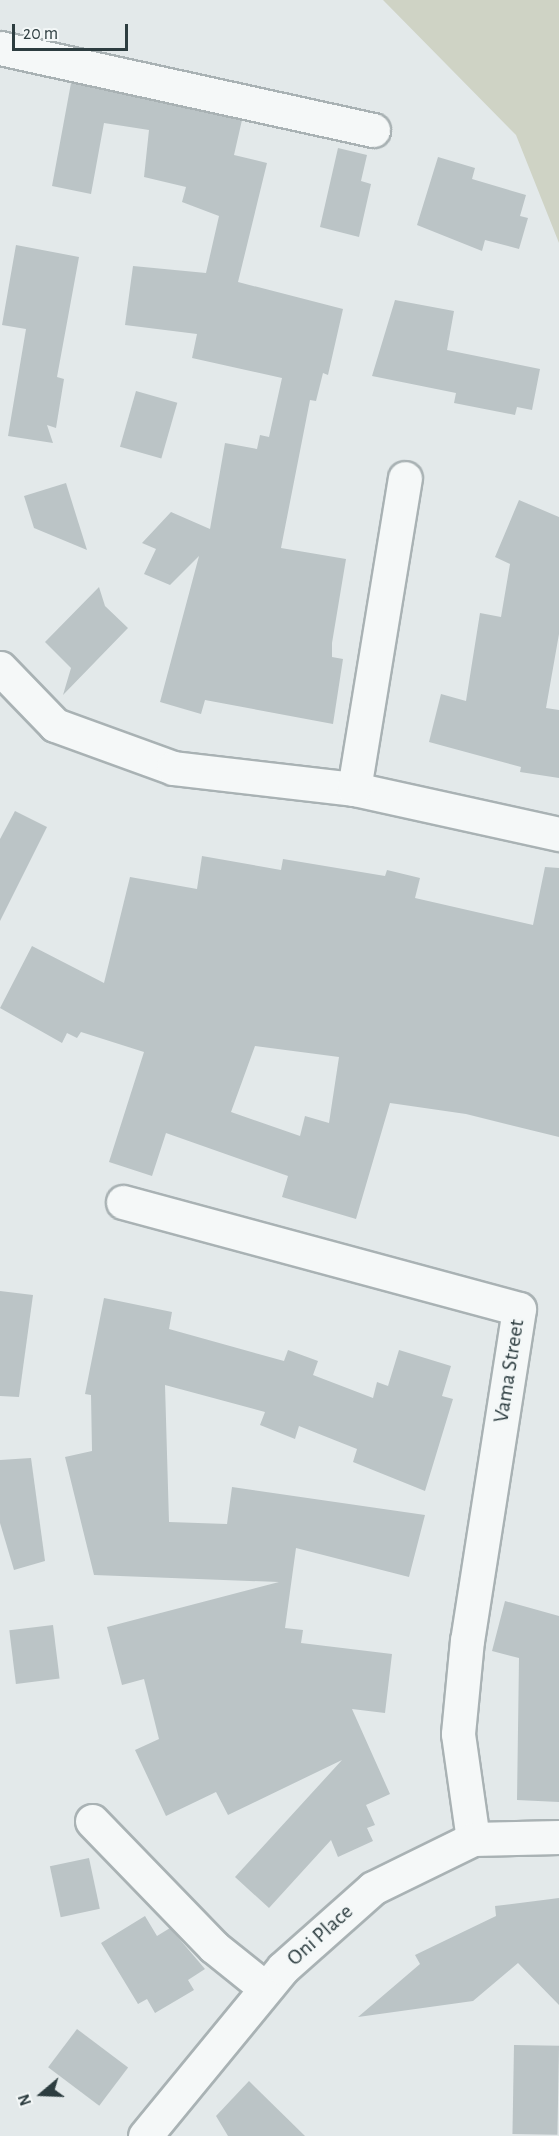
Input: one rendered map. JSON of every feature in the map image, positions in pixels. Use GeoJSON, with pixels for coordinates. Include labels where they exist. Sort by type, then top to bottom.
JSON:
{"type":"FeatureCollection","features":[{"type":"Feature","properties":{"kind":"street"},"geometry":{"type":"LineString","coordinates":[[0,48],[373,130]]}},
{"type":"Feature","properties":{"kind":"street"},"geometry":{"type":"LineString","coordinates":[[354,789],[405,478]]}},
{"type":"Feature","properties":{"kind":"street"},"geometry":{"type":"LineString","coordinates":[[0,668],[56,725],[173,768],[354,789],[559,834]]}},
{"type":"Feature","properties":{"kind":"street","name":"Vama Street"},"geometry":{"type":"LineString","coordinates":[[123,1202],[519,1309],[467,1640],[458,1734],[473,1839]]}},
{"type":"Feature","properties":{"kind":"street"},"geometry":{"type":"LineString","coordinates":[[92,1821],[199,1932],[266,1988]]}},
{"type":"Feature","properties":{"kind":"street","name":"Oni Place"},"geometry":{"type":"LineString","coordinates":[[145,2136],[266,1988],[373,1888],[473,1839],[559,1838]]}},
{"type":"Feature","properties":{"kind":"shaded area"},"geometry":{"type":"Polygon","coordinates":[[[383,0],[559,0],[559,243],[516,135],[383,0]]]}},
{"type":"Feature","properties":{"kind":"building"},"geometry":{"type":"Polygon","coordinates":[[[71,83],[242,120],[234,155],[267,163],[238,282],[343,309],[328,375],[323,373],[316,401],[310,400],[281,548],[346,559],[332,643],[332,657],[343,659],[333,724],[205,700],[201,714],[160,702],[199,556],[170,585],[144,574],[156,549],[142,543],[171,512],[210,529],[225,443],[257,449],[260,435],[269,437],[282,378],[192,358],[197,334],[125,325],[133,266],[206,273],[219,216],[182,202],[186,187],[144,177],[149,130],[104,123],[91,194],[52,186],[71,83]]]}},
{"type":"Feature","properties":{"kind":"building"},"geometry":{"type":"Polygon","coordinates":[[[338,148],[367,155],[361,181],[371,184],[359,237],[320,227],[338,148]]]}},
{"type":"Feature","properties":{"kind":"building"},"geometry":{"type":"Polygon","coordinates":[[[438,157],[475,168],[472,179],[526,195],[520,216],[528,218],[519,249],[485,240],[482,251],[417,225],[438,157]]]}},
{"type":"Feature","properties":{"kind":"building"},"geometry":{"type":"Polygon","coordinates":[[[16,245],[79,257],[57,377],[64,379],[56,428],[47,425],[53,443],[8,436],[26,329],[2,325],[16,245]]]}},
{"type":"Feature","properties":{"kind":"building"},"geometry":{"type":"Polygon","coordinates":[[[395,300],[454,311],[447,350],[540,369],[532,410],[517,407],[515,415],[454,403],[456,393],[372,376],[395,300]]]}},
{"type":"Feature","properties":{"kind":"building"},"geometry":{"type":"Polygon","coordinates":[[[136,391],[177,403],[161,459],[120,447],[136,391]]]}},
{"type":"Feature","properties":{"kind":"building"},"geometry":{"type":"Polygon","coordinates":[[[66,483],[87,550],[34,528],[24,496],[66,483]]]}},
{"type":"Feature","properties":{"kind":"building"},"geometry":{"type":"Polygon","coordinates":[[[519,500],[559,517],[559,634],[546,708],[559,710],[559,778],[520,772],[521,767],[429,742],[441,694],[466,701],[480,613],[501,617],[510,564],[495,557],[519,500]]]}},
{"type":"Feature","properties":{"kind":"building"},"geometry":{"type":"Polygon","coordinates":[[[99,587],[105,606],[128,628],[63,695],[71,668],[45,642],[99,587]]]}},
{"type":"Feature","properties":{"kind":"building"},"geometry":{"type":"Polygon","coordinates":[[[15,811],[47,827],[0,921],[0,839],[15,811]]]}},
{"type":"Feature","properties":{"kind":"building"},"geometry":{"type":"Polygon","coordinates":[[[202,856],[281,870],[283,859],[385,876],[387,870],[420,878],[415,898],[533,925],[545,867],[559,868],[559,1137],[466,1114],[390,1103],[356,1219],[282,1197],[288,1176],[166,1133],[152,1176],[109,1162],[144,1052],[81,1032],[77,1038],[67,1033],[62,1043],[0,1008],[32,946],[104,983],[130,877],[197,889],[202,856]],[[255,1046],[231,1112],[300,1136],[305,1116],[329,1123],[339,1057],[255,1046]]]}},
{"type":"Feature","properties":{"kind":"building"},"geometry":{"type":"Polygon","coordinates":[[[0,1291],[33,1295],[19,1397],[0,1396],[0,1291]]]}},
{"type":"Feature","properties":{"kind":"building"},"geometry":{"type":"Polygon","coordinates":[[[104,1298],[172,1312],[169,1329],[284,1361],[288,1350],[318,1361],[313,1375],[373,1398],[377,1382],[388,1386],[399,1350],[451,1366],[442,1396],[453,1399],[425,1491],[353,1462],[357,1449],[299,1426],[295,1439],[260,1425],[265,1412],[165,1385],[169,1522],[227,1524],[232,1487],[425,1515],[409,1577],[296,1548],[285,1628],[303,1630],[301,1643],[392,1654],[385,1713],[352,1709],[390,1794],[366,1805],[375,1825],[367,1828],[373,1841],[338,1857],[331,1840],[269,1908],[235,1877],[342,1760],[228,1815],[216,1792],[166,1816],[135,1750],[159,1739],[144,1679],[122,1685],[107,1627],[279,1582],[94,1575],[65,1457],[92,1451],[91,1395],[85,1394],[104,1298]]]}},
{"type":"Feature","properties":{"kind":"building"},"geometry":{"type":"Polygon","coordinates":[[[31,1458],[45,1561],[14,1570],[0,1523],[0,1460],[31,1458]]]}},
{"type":"Feature","properties":{"kind":"building"},"geometry":{"type":"Polygon","coordinates":[[[505,1601],[559,1616],[559,1802],[517,1800],[519,1658],[492,1651],[505,1601]]]}},
{"type":"Feature","properties":{"kind":"building"},"geometry":{"type":"Polygon","coordinates":[[[53,1625],[60,1679],[16,1684],[9,1630],[53,1625]]]}},
{"type":"Feature","properties":{"kind":"building"},"geometry":{"type":"Polygon","coordinates":[[[89,1858],[100,1909],[61,1917],[50,1866],[89,1858]]]}},
{"type":"Feature","properties":{"kind":"building"},"geometry":{"type":"Polygon","coordinates":[[[559,1898],[559,2005],[518,1963],[473,2001],[358,2017],[420,1964],[415,1955],[496,1916],[495,1906],[559,1898]]]}},
{"type":"Feature","properties":{"kind":"building"},"geometry":{"type":"Polygon","coordinates":[[[145,1916],[157,1936],[170,1928],[205,1969],[188,1980],[194,1990],[155,2013],[147,1999],[138,2004],[101,1943],[145,1916]]]}},
{"type":"Feature","properties":{"kind":"building"},"geometry":{"type":"Polygon","coordinates":[[[77,2029],[128,2068],[99,2106],[48,2067],[77,2029]]]}},
{"type":"Feature","properties":{"kind":"building"},"geometry":{"type":"Polygon","coordinates":[[[514,2045],[559,2046],[557,2135],[512,2134],[514,2045]]]}},
{"type":"Feature","properties":{"kind":"building"},"geometry":{"type":"Polygon","coordinates":[[[249,2081],[305,2136],[228,2136],[216,2116],[249,2081]]]}}]}
